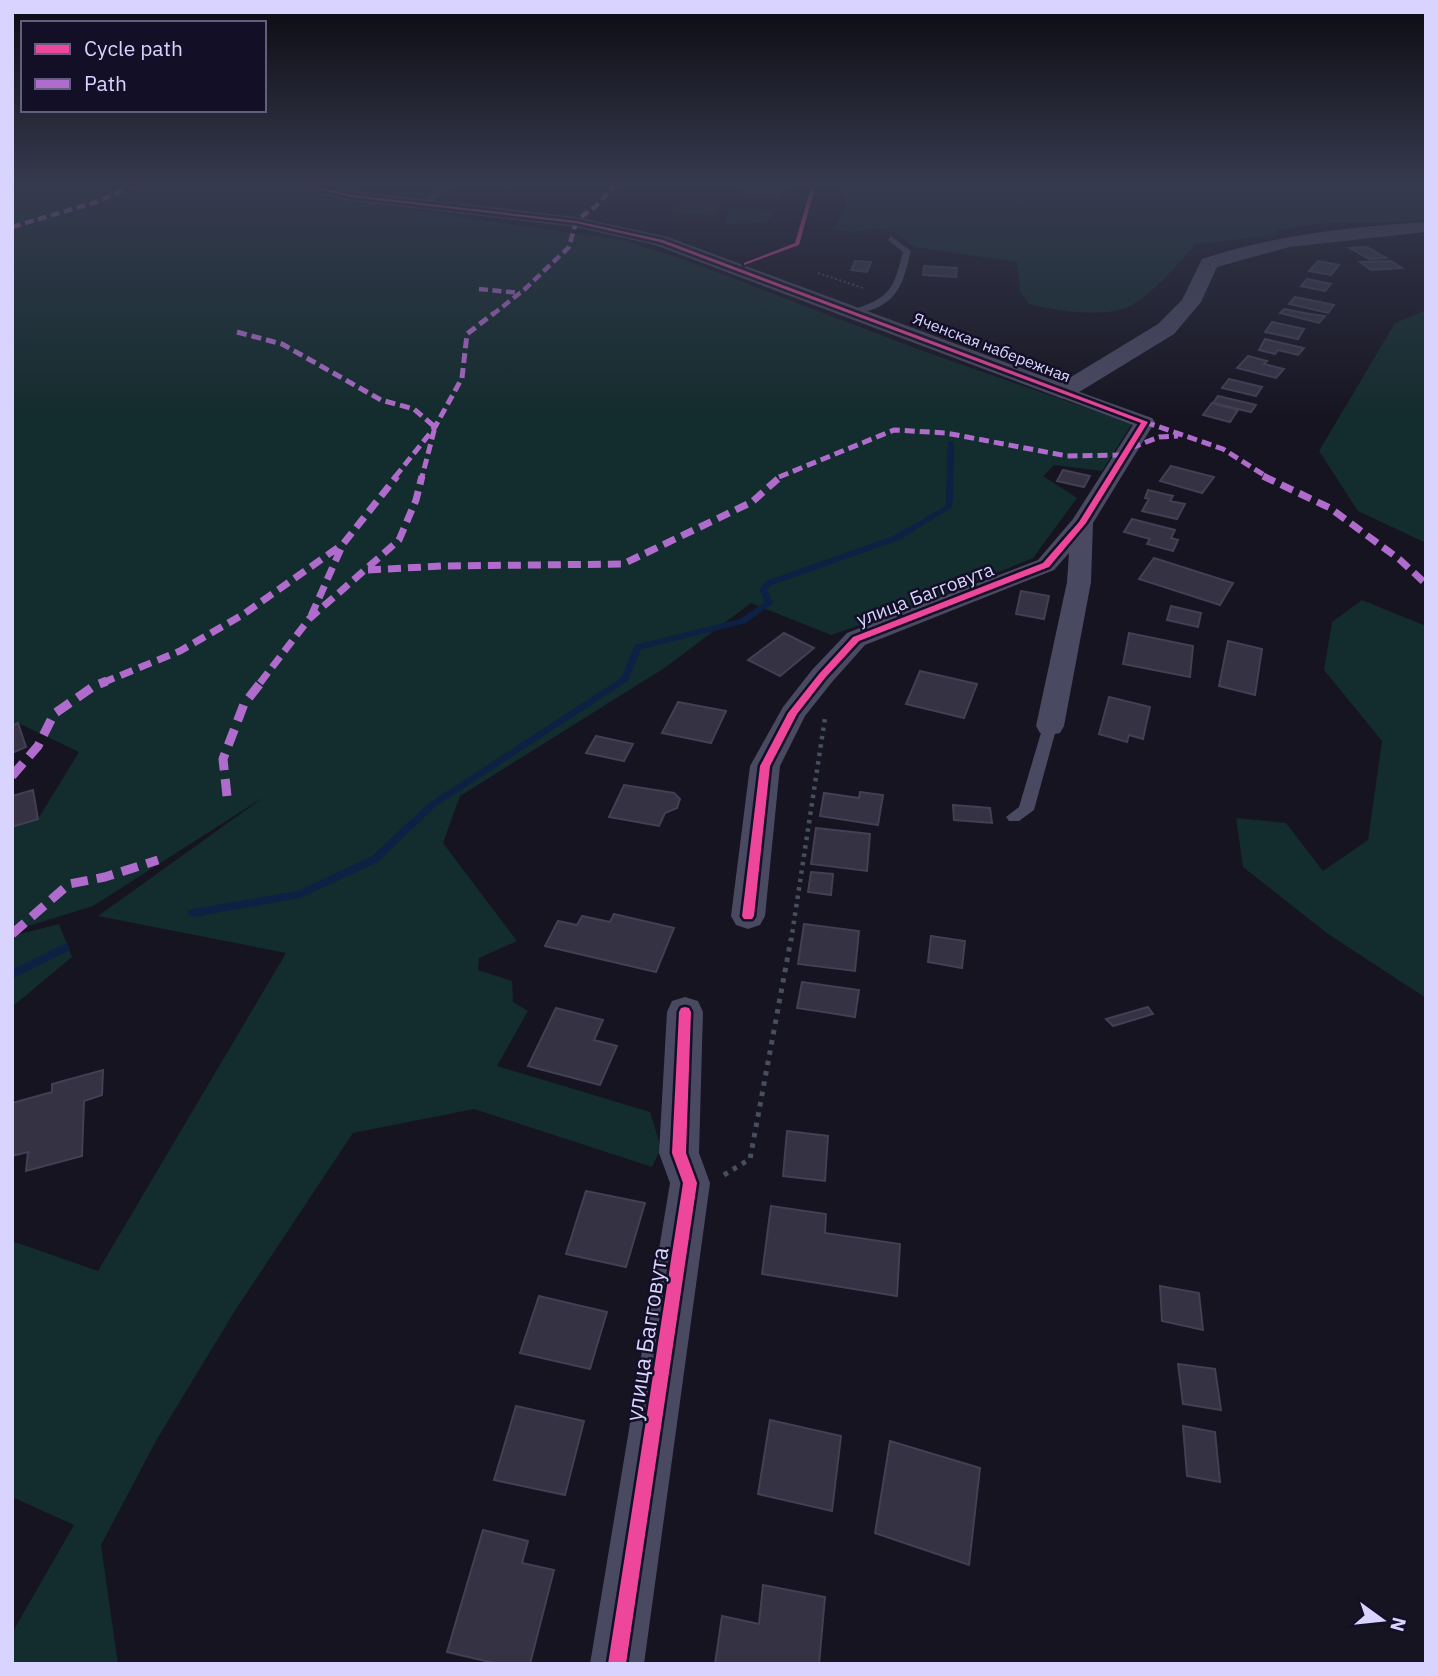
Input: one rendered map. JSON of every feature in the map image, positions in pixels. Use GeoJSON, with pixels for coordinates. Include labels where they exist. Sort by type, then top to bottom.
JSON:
{"type":"FeatureCollection","features":[{"type":"Feature","properties":{"kind":"street","name":"Яченская набережная"},"geometry":{"type":"LineString","coordinates":[[720,262],[1145,422]]}},
{"type":"Feature","properties":{"kind":"street"},"geometry":{"type":"LineString","coordinates":[[1063,392],[1166,329],[1191,302],[1211,262]]}},
{"type":"Feature","properties":{"kind":"street","name":"улица Багговута"},"geometry":{"type":"LineString","coordinates":[[748,916],[765,766],[793,713],[822,676],[856,639],[1046,565],[1082,523],[1145,422]]}},
{"type":"Feature","properties":{"kind":"street"},"geometry":{"type":"LineString","coordinates":[[1051,726],[1079,582],[1082,523]]}},
{"type":"Feature","properties":{"kind":"street","name":"улица Багговута"},"geometry":{"type":"LineString","coordinates":[[617,1664],[690,1183],[679,1153],[685,1012]]}},
{"type":"Feature","properties":{"kind":"lane"},"geometry":{"type":"LineString","coordinates":[[855,312],[888,300],[896,293],[904,262]]}},
{"type":"Feature","properties":{"kind":"lane"},"geometry":{"type":"LineString","coordinates":[[1014,817],[1026,810],[1051,726]]}},
{"type":"Feature","properties":{"kind":"path"},"geometry":{"type":"LineString","coordinates":[[690,1183],[708,1185],[750,1158],[794,929],[828,699],[822,676]]}},
{"type":"Feature","properties":{"kind":"green space"},"geometry":{"type":"Polygon","coordinates":[[[12,262],[691,262],[923,351],[1132,424],[1102,471],[1054,465],[1043,476],[1077,498],[1033,558],[911,608],[831,635],[751,603],[666,667],[460,796],[443,843],[517,941],[479,958],[478,970],[512,981],[513,1002],[528,1011],[497,1066],[650,1112],[661,1148],[652,1167],[474,1109],[353,1133],[236,1309],[157,1439],[101,1545],[118,1664],[12,1664],[12,1633],[74,1525],[12,1497],[12,1241],[98,1271],[286,953],[98,916],[264,797],[93,906],[12,931],[12,827],[38,819],[79,752],[18,723],[12,726],[12,262]]]}},
{"type":"Feature","properties":{"kind":"green space"},"geometry":{"type":"Polygon","coordinates":[[[1017,262],[1180,262],[1141,299],[1110,312],[1081,312],[1029,304],[1020,291],[1017,262]]]}},
{"type":"Feature","properties":{"kind":"green space"},"geometry":{"type":"Polygon","coordinates":[[[1426,310],[1426,543],[1358,511],[1319,451],[1395,323],[1426,310]]]}},
{"type":"Feature","properties":{"kind":"green space"},"geometry":{"type":"Polygon","coordinates":[[[1362,600],[1426,626],[1426,998],[1328,934],[1243,867],[1236,818],[1286,823],[1323,871],[1368,840],[1382,741],[1324,670],[1332,622],[1362,600]]]}},
{"type":"Feature","properties":{"kind":"green space"},"geometry":{"type":"Polygon","coordinates":[[[59,924],[72,957],[12,1007],[12,936],[59,924]]]}},
{"type":"Feature","properties":{"kind":"building"},"geometry":{"type":"Polygon","coordinates":[[[854,262],[871,262],[867,272],[851,270],[854,262]]]}},
{"type":"Feature","properties":{"kind":"building"},"geometry":{"type":"Polygon","coordinates":[[[1317,262],[1339,265],[1331,275],[1309,271],[1317,262]]]}},
{"type":"Feature","properties":{"kind":"building"},"geometry":{"type":"Polygon","coordinates":[[[1360,262],[1393,262],[1402,268],[1371,270],[1360,262]]]}},
{"type":"Feature","properties":{"kind":"building"},"geometry":{"type":"Polygon","coordinates":[[[924,266],[957,268],[956,277],[923,275],[924,266]]]}},
{"type":"Feature","properties":{"kind":"building"},"geometry":{"type":"Polygon","coordinates":[[[1307,279],[1331,284],[1325,291],[1301,286],[1307,279]]]}},
{"type":"Feature","properties":{"kind":"building"},"geometry":{"type":"Polygon","coordinates":[[[1295,297],[1334,305],[1328,313],[1289,304],[1295,297]]]}},
{"type":"Feature","properties":{"kind":"building"},"geometry":{"type":"Polygon","coordinates":[[[1284,309],[1325,316],[1319,323],[1280,313],[1284,309]]]}},
{"type":"Feature","properties":{"kind":"building"},"geometry":{"type":"Polygon","coordinates":[[[1272,322],[1304,329],[1298,339],[1265,332],[1272,322]]]}},
{"type":"Feature","properties":{"kind":"building"},"geometry":{"type":"Polygon","coordinates":[[[1265,339],[1304,348],[1298,355],[1278,350],[1275,354],[1259,350],[1265,339]]]}},
{"type":"Feature","properties":{"kind":"building"},"geometry":{"type":"Polygon","coordinates":[[[1248,356],[1284,369],[1276,378],[1237,368],[1248,356]]]}},
{"type":"Feature","properties":{"kind":"building"},"geometry":{"type":"Polygon","coordinates":[[[1229,379],[1262,387],[1256,396],[1222,388],[1229,379]]]}},
{"type":"Feature","properties":{"kind":"building"},"geometry":{"type":"Polygon","coordinates":[[[1218,396],[1256,405],[1251,412],[1213,403],[1218,396]]]}},
{"type":"Feature","properties":{"kind":"building"},"geometry":{"type":"Polygon","coordinates":[[[1212,403],[1238,410],[1230,422],[1203,415],[1212,403]]]}},
{"type":"Feature","properties":{"kind":"building"},"geometry":{"type":"Polygon","coordinates":[[[1171,466],[1214,477],[1202,493],[1160,481],[1171,466]]]}},
{"type":"Feature","properties":{"kind":"building"},"geometry":{"type":"Polygon","coordinates":[[[1063,470],[1090,476],[1084,487],[1057,481],[1063,470]]]}},
{"type":"Feature","properties":{"kind":"building"},"geometry":{"type":"Polygon","coordinates":[[[1148,490],[1173,496],[1170,501],[1185,504],[1177,519],[1142,511],[1149,499],[1145,498],[1148,490]]]}},
{"type":"Feature","properties":{"kind":"building"},"geometry":{"type":"Polygon","coordinates":[[[1132,519],[1175,530],[1171,538],[1178,540],[1173,551],[1147,544],[1150,539],[1124,532],[1132,519]]]}},
{"type":"Feature","properties":{"kind":"building"},"geometry":{"type":"Polygon","coordinates":[[[1154,558],[1233,583],[1220,605],[1139,579],[1154,558]]]}},
{"type":"Feature","properties":{"kind":"building"},"geometry":{"type":"Polygon","coordinates":[[[1021,591],[1049,596],[1044,619],[1016,614],[1021,591]]]}},
{"type":"Feature","properties":{"kind":"building"},"geometry":{"type":"Polygon","coordinates":[[[1171,606],[1201,613],[1198,627],[1167,620],[1171,606]]]}},
{"type":"Feature","properties":{"kind":"building"},"geometry":{"type":"Polygon","coordinates":[[[784,633],[814,648],[780,676],[748,660],[784,633]]]}},
{"type":"Feature","properties":{"kind":"building"},"geometry":{"type":"Polygon","coordinates":[[[1129,633],[1193,646],[1190,677],[1123,664],[1129,633]]]}},
{"type":"Feature","properties":{"kind":"building"},"geometry":{"type":"Polygon","coordinates":[[[1228,641],[1262,649],[1255,695],[1219,686],[1228,641]]]}},
{"type":"Feature","properties":{"kind":"building"},"geometry":{"type":"Polygon","coordinates":[[[920,671],[977,684],[964,718],[906,704],[920,671]]]}},
{"type":"Feature","properties":{"kind":"building"},"geometry":{"type":"Polygon","coordinates":[[[1109,697],[1150,707],[1143,739],[1129,735],[1127,742],[1099,734],[1109,697]]]}},
{"type":"Feature","properties":{"kind":"building"},"geometry":{"type":"Polygon","coordinates":[[[678,702],[726,711],[711,743],[662,733],[678,702]]]}},
{"type":"Feature","properties":{"kind":"building"},"geometry":{"type":"Polygon","coordinates":[[[18,723],[26,747],[12,753],[12,726],[18,723]]]}},
{"type":"Feature","properties":{"kind":"building"},"geometry":{"type":"Polygon","coordinates":[[[596,736],[633,744],[624,761],[586,753],[596,736]]]}},
{"type":"Feature","properties":{"kind":"building"},"geometry":{"type":"Polygon","coordinates":[[[624,785],[674,793],[680,799],[677,808],[665,813],[659,826],[609,817],[624,785]]]}},
{"type":"Feature","properties":{"kind":"building"},"geometry":{"type":"Polygon","coordinates":[[[33,790],[38,819],[12,827],[12,796],[33,790]]]}},
{"type":"Feature","properties":{"kind":"building"},"geometry":{"type":"Polygon","coordinates":[[[860,792],[883,795],[878,825],[820,816],[824,793],[859,798],[860,792]]]}},
{"type":"Feature","properties":{"kind":"building"},"geometry":{"type":"Polygon","coordinates":[[[953,805],[990,808],[992,823],[954,820],[953,805]]]}},
{"type":"Feature","properties":{"kind":"building"},"geometry":{"type":"Polygon","coordinates":[[[816,828],[870,834],[867,871],[811,864],[816,828]]]}},
{"type":"Feature","properties":{"kind":"building"},"geometry":{"type":"Polygon","coordinates":[[[811,872],[833,874],[831,895],[808,892],[811,872]]]}},
{"type":"Feature","properties":{"kind":"building"},"geometry":{"type":"Polygon","coordinates":[[[614,914],[674,928],[656,972],[545,946],[558,921],[577,925],[582,916],[610,922],[614,914]]]}},
{"type":"Feature","properties":{"kind":"building"},"geometry":{"type":"Polygon","coordinates":[[[804,924],[859,931],[855,971],[798,964],[804,924]]]}},
{"type":"Feature","properties":{"kind":"building"},"geometry":{"type":"Polygon","coordinates":[[[931,936],[965,941],[962,968],[928,962],[931,936]]]}},
{"type":"Feature","properties":{"kind":"building"},"geometry":{"type":"Polygon","coordinates":[[[802,982],[859,990],[855,1017],[797,1008],[802,982]]]}},
{"type":"Feature","properties":{"kind":"building"},"geometry":{"type":"Polygon","coordinates":[[[1148,1007],[1153,1014],[1113,1026],[1106,1019],[1148,1007]]]}},
{"type":"Feature","properties":{"kind":"building"},"geometry":{"type":"Polygon","coordinates":[[[556,1008],[603,1020],[594,1040],[617,1046],[600,1085],[528,1066],[556,1008]]]}},
{"type":"Feature","properties":{"kind":"building"},"geometry":{"type":"Polygon","coordinates":[[[103,1070],[102,1095],[84,1101],[82,1156],[26,1171],[28,1152],[12,1156],[12,1103],[52,1092],[52,1084],[103,1070]]]}},
{"type":"Feature","properties":{"kind":"building"},"geometry":{"type":"Polygon","coordinates":[[[787,1131],[828,1136],[825,1181],[783,1176],[787,1131]]]}},
{"type":"Feature","properties":{"kind":"building"},"geometry":{"type":"Polygon","coordinates":[[[586,1191],[645,1203],[626,1267],[566,1254],[586,1191]]]}},
{"type":"Feature","properties":{"kind":"building"},"geometry":{"type":"Polygon","coordinates":[[[771,1206],[826,1214],[825,1233],[900,1244],[897,1296],[762,1274],[771,1206]]]}},
{"type":"Feature","properties":{"kind":"building"},"geometry":{"type":"Polygon","coordinates":[[[1160,1286],[1199,1293],[1203,1330],[1162,1321],[1160,1286]]]}},
{"type":"Feature","properties":{"kind":"building"},"geometry":{"type":"Polygon","coordinates":[[[539,1296],[607,1312],[590,1369],[520,1353],[539,1296]]]}},
{"type":"Feature","properties":{"kind":"building"},"geometry":{"type":"Polygon","coordinates":[[[1178,1364],[1215,1369],[1221,1410],[1183,1404],[1178,1364]]]}},
{"type":"Feature","properties":{"kind":"building"},"geometry":{"type":"Polygon","coordinates":[[[516,1406],[584,1421],[565,1495],[494,1480],[516,1406]]]}},
{"type":"Feature","properties":{"kind":"building"},"geometry":{"type":"Polygon","coordinates":[[[770,1420],[841,1436],[832,1511],[758,1494],[770,1420]]]}},
{"type":"Feature","properties":{"kind":"building"},"geometry":{"type":"Polygon","coordinates":[[[1183,1426],[1215,1432],[1220,1482],[1187,1476],[1183,1426]]]}},
{"type":"Feature","properties":{"kind":"building"},"geometry":{"type":"Polygon","coordinates":[[[890,1441],[980,1468],[969,1565],[875,1533],[890,1441]]]}},
{"type":"Feature","properties":{"kind":"building"},"geometry":{"type":"Polygon","coordinates":[[[483,1530],[528,1541],[522,1563],[554,1570],[530,1664],[498,1664],[447,1652],[483,1530]]]}},
{"type":"Feature","properties":{"kind":"building"},"geometry":{"type":"Polygon","coordinates":[[[763,1585],[825,1597],[819,1664],[715,1664],[722,1616],[759,1624],[763,1585]]]}},
{"type":"Feature","properties":{"kind":"waterway"},"geometry":{"type":"LineString","coordinates":[[193,913],[300,894],[375,859],[432,805],[625,679],[638,647],[743,621],[769,603],[763,590],[769,583],[896,538],[949,507],[951,442]]}},
{"type":"Feature","properties":{"kind":"waterway"},"geometry":{"type":"LineString","coordinates":[[12,975],[64,948]]}},
{"type":"Feature","properties":{"kind":"marked path"},"geometry":{"type":"LineString","coordinates":[[311,616],[343,544],[435,427],[462,378],[467,334],[525,289],[553,262]]}},
{"type":"Feature","properties":{"kind":"marked path"},"geometry":{"type":"LineString","coordinates":[[479,289],[520,293]]}},
{"type":"Feature","properties":{"kind":"marked path"},"geometry":{"type":"LineString","coordinates":[[227,796],[223,759],[244,704],[309,619],[399,540],[416,500],[435,427],[414,409],[381,400],[282,344],[237,332]]}},
{"type":"Feature","properties":{"kind":"marked path"},"geometry":{"type":"LineString","coordinates":[[1145,422],[1223,449],[1262,475],[1330,508],[1399,559],[1426,584]]}},
{"type":"Feature","properties":{"kind":"marked path"},"geometry":{"type":"LineString","coordinates":[[368,570],[442,566],[623,564],[752,502],[782,475],[894,430],[946,433],[1067,456],[1124,455]]}},
{"type":"Feature","properties":{"kind":"marked path"},"geometry":{"type":"LineString","coordinates":[[1131,448],[1159,437],[1178,436]]}},
{"type":"Feature","properties":{"kind":"marked path"},"geometry":{"type":"LineString","coordinates":[[12,776],[38,746],[54,714],[94,686],[180,651],[244,614],[343,544]]}},
{"type":"Feature","properties":{"kind":"marked path"},"geometry":{"type":"LineString","coordinates":[[12,934],[69,884],[105,877],[158,860]]}},
{"type":"Feature","properties":{"kind":"cycle path"},"geometry":{"type":"LineString","coordinates":[[718,262],[1145,422],[1082,523],[1046,565],[856,639],[822,676],[793,713],[765,766],[748,916]]}},
{"type":"Feature","properties":{"kind":"cycle path"},"geometry":{"type":"LineString","coordinates":[[746,264],[751,262]]}},
{"type":"Feature","properties":{"kind":"cycle path"},"geometry":{"type":"LineString","coordinates":[[617,1664],[690,1183],[679,1153],[685,1012]]}}]}
